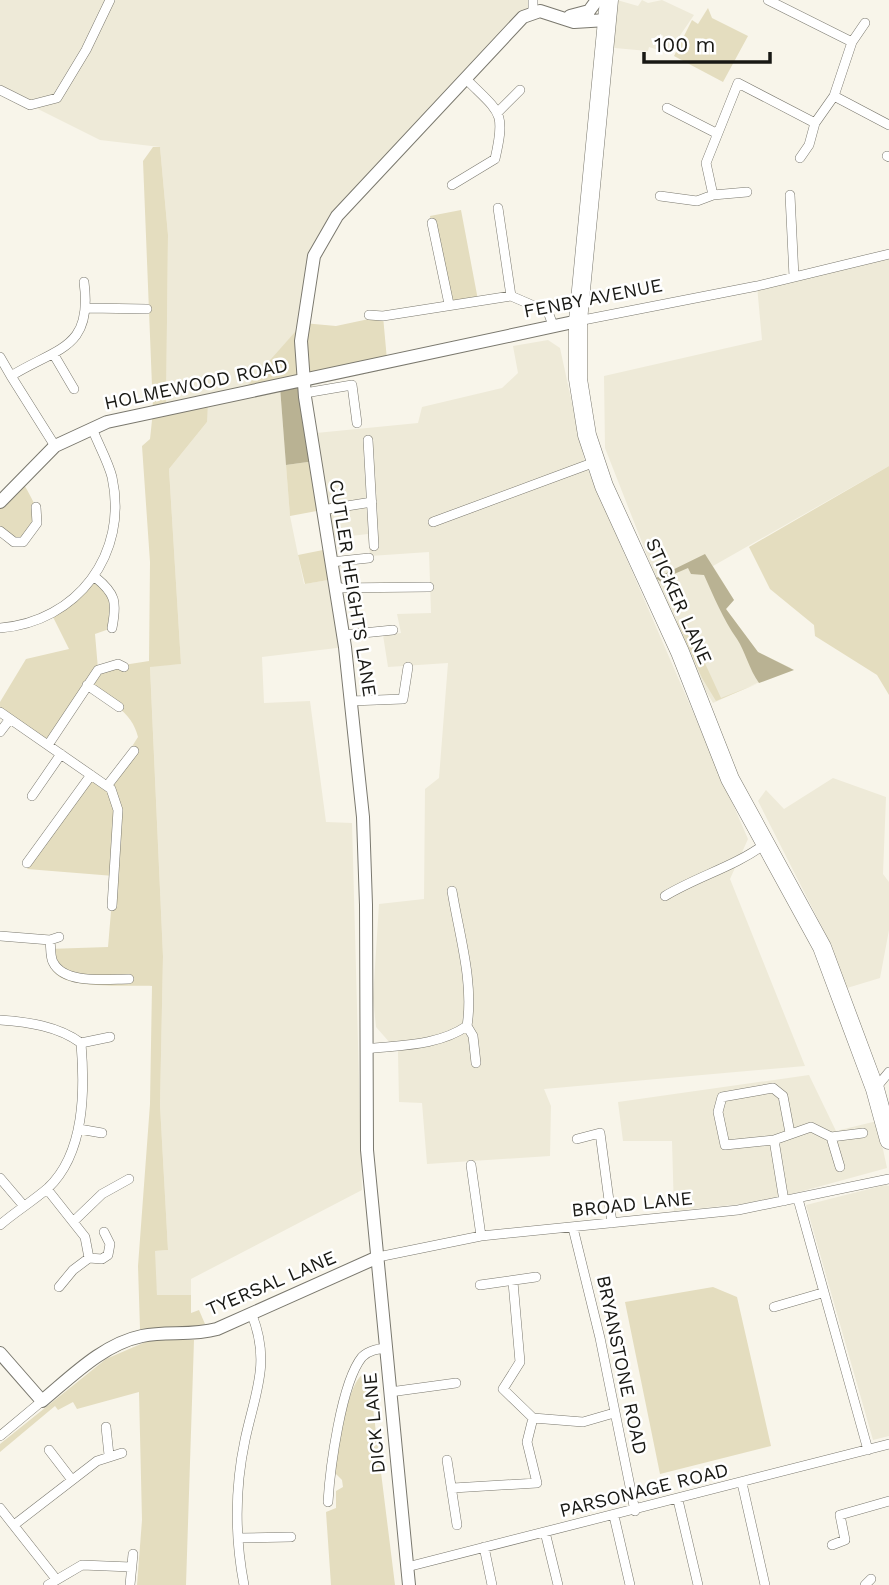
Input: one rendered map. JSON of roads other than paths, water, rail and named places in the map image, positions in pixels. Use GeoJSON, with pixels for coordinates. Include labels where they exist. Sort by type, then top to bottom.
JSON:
{"type":"FeatureCollection","features":[{"type":"Feature","properties":{"kind":"highway","name":"STICKER LANE"},"geometry":{"type":"LineString","coordinates":[[598,0],[603,20],[603,47],[578,321],[580,403],[596,462],[680,652],[730,779],[822,947],[875,1089],[889,1140]]}},
{"type":"Feature","properties":{"kind":"highway","name":"STICKER LANE"},"geometry":{"type":"LineString","coordinates":[[603,20],[610,0]]}},
{"type":"Feature","properties":{"kind":"street"},"geometry":{"type":"LineString","coordinates":[[0,90],[30,105],[57,98],[86,50],[110,0]]}},
{"type":"Feature","properties":{"kind":"street"},"geometry":{"type":"LineString","coordinates":[[563,17],[589,11],[598,0]]}},
{"type":"Feature","properties":{"kind":"street"},"geometry":{"type":"LineString","coordinates":[[768,0],[852,42]]}},
{"type":"Feature","properties":{"kind":"street","name":"CUTLER HEIGHTS LANE"},"geometry":{"type":"LineString","coordinates":[[378,1257],[367,1150],[366,887],[351,701],[304,387],[303,323],[314,257],[337,216],[467,80],[533,6],[574,22],[603,20]]}},
{"type":"Feature","properties":{"kind":"street"},"geometry":{"type":"LineString","coordinates":[[800,158],[809,145],[815,123],[834,96],[852,42],[864,23]]}},
{"type":"Feature","properties":{"kind":"street"},"geometry":{"type":"LineString","coordinates":[[452,185],[495,159],[502,120],[498,112],[467,80]]}},
{"type":"Feature","properties":{"kind":"street"},"geometry":{"type":"LineString","coordinates":[[713,195],[706,163],[738,83],[815,123]]}},
{"type":"Feature","properties":{"kind":"street"},"geometry":{"type":"LineString","coordinates":[[498,112],[520,90]]}},
{"type":"Feature","properties":{"kind":"street"},"geometry":{"type":"LineString","coordinates":[[834,96],[889,125]]}},
{"type":"Feature","properties":{"kind":"street"},"geometry":{"type":"LineString","coordinates":[[667,107],[716,133]]}},
{"type":"Feature","properties":{"kind":"street"},"geometry":{"type":"LineString","coordinates":[[660,196],[697,201],[713,195],[747,192]]}},
{"type":"Feature","properties":{"kind":"street"},"geometry":{"type":"LineString","coordinates":[[790,195],[794,277]]}},
{"type":"Feature","properties":{"kind":"street"},"geometry":{"type":"LineString","coordinates":[[498,208],[512,296]]}},
{"type":"Feature","properties":{"kind":"street"},"geometry":{"type":"LineString","coordinates":[[432,223],[449,304]]}},
{"type":"Feature","properties":{"kind":"street","name":"FENBY AVENUE"},"geometry":{"type":"LineString","coordinates":[[304,387],[553,325],[794,277],[889,254]]}},
{"type":"Feature","properties":{"kind":"street"},"geometry":{"type":"LineString","coordinates":[[11,376],[54,355],[85,324],[88,308],[84,282]]}},
{"type":"Feature","properties":{"kind":"street"},"geometry":{"type":"LineString","coordinates":[[369,315],[383,316],[512,296],[548,312],[553,325]]}},
{"type":"Feature","properties":{"kind":"street"},"geometry":{"type":"LineString","coordinates":[[88,308],[147,309]]}},
{"type":"Feature","properties":{"kind":"street"},"geometry":{"type":"LineString","coordinates":[[54,355],[74,389]]}},
{"type":"Feature","properties":{"kind":"street"},"geometry":{"type":"LineString","coordinates":[[0,356],[55,446]]}},
{"type":"Feature","properties":{"kind":"street"},"geometry":{"type":"LineString","coordinates":[[304,387],[352,385],[357,423]]}},
{"type":"Feature","properties":{"kind":"street","name":"HOLMEWOOD ROAD"},"geometry":{"type":"LineString","coordinates":[[2,494],[55,446],[92,428],[132,415],[304,387]]}},
{"type":"Feature","properties":{"kind":"street"},"geometry":{"type":"LineString","coordinates":[[0,628],[17,626],[51,613],[95,577],[109,551],[114,518],[112,477],[92,428]]}},
{"type":"Feature","properties":{"kind":"street"},"geometry":{"type":"LineString","coordinates":[[368,440],[374,546]]}},
{"type":"Feature","properties":{"kind":"street"},"geometry":{"type":"LineString","coordinates":[[433,522],[596,462]]}},
{"type":"Feature","properties":{"kind":"street"},"geometry":{"type":"LineString","coordinates":[[323,510],[372,502]]}},
{"type":"Feature","properties":{"kind":"street"},"geometry":{"type":"LineString","coordinates":[[0,531],[13,542],[23,542],[37,523],[36,508]]}},
{"type":"Feature","properties":{"kind":"street"},"geometry":{"type":"LineString","coordinates":[[331,562],[369,558]]}},
{"type":"Feature","properties":{"kind":"street"},"geometry":{"type":"LineString","coordinates":[[95,577],[111,590],[117,601],[112,628]]}},
{"type":"Feature","properties":{"kind":"street"},"geometry":{"type":"LineString","coordinates":[[335,587],[429,587]]}},
{"type":"Feature","properties":{"kind":"street"},"geometry":{"type":"LineString","coordinates":[[343,635],[393,630]]}},
{"type":"Feature","properties":{"kind":"street"},"geometry":{"type":"LineString","coordinates":[[48,745],[97,670],[118,664],[124,667]]}},
{"type":"Feature","properties":{"kind":"street"},"geometry":{"type":"LineString","coordinates":[[351,701],[403,698],[408,667]]}},
{"type":"Feature","properties":{"kind":"street"},"geometry":{"type":"LineString","coordinates":[[87,685],[120,707]]}},
{"type":"Feature","properties":{"kind":"street"},"geometry":{"type":"LineString","coordinates":[[0,712],[107,786],[118,810],[112,906]]}},
{"type":"Feature","properties":{"kind":"street"},"geometry":{"type":"LineString","coordinates":[[0,732],[10,719]]}},
{"type":"Feature","properties":{"kind":"street"},"geometry":{"type":"LineString","coordinates":[[107,786],[134,751]]}},
{"type":"Feature","properties":{"kind":"street"},"geometry":{"type":"LineString","coordinates":[[32,796],[61,754]]}},
{"type":"Feature","properties":{"kind":"street"},"geometry":{"type":"LineString","coordinates":[[27,863],[91,775]]}},
{"type":"Feature","properties":{"kind":"street"},"geometry":{"type":"LineString","coordinates":[[665,896],[691,880],[742,861],[765,844]]}},
{"type":"Feature","properties":{"kind":"street"},"geometry":{"type":"LineString","coordinates":[[452,891],[467,981],[470,1009],[467,1026],[473,1036],[477,1063]]}},
{"type":"Feature","properties":{"kind":"street"},"geometry":{"type":"LineString","coordinates":[[0,936],[52,942],[53,962],[62,972],[77,978],[129,979]]}},
{"type":"Feature","properties":{"kind":"street"},"geometry":{"type":"LineString","coordinates":[[0,1020],[22,1021],[67,1032],[81,1043],[83,1069],[79,1129],[58,1176],[47,1189],[0,1225]]}},
{"type":"Feature","properties":{"kind":"street"},"geometry":{"type":"LineString","coordinates":[[366,1049],[405,1046],[456,1034],[467,1026]]}},
{"type":"Feature","properties":{"kind":"street"},"geometry":{"type":"LineString","coordinates":[[81,1043],[110,1037]]}},
{"type":"Feature","properties":{"kind":"street"},"geometry":{"type":"LineString","coordinates":[[875,1089],[889,1072]]}},
{"type":"Feature","properties":{"kind":"street"},"geometry":{"type":"LineString","coordinates":[[790,1133],[783,1096],[772,1088],[722,1097],[718,1112],[725,1145],[774,1140],[811,1127],[831,1137],[863,1133]]}},
{"type":"Feature","properties":{"kind":"street"},"geometry":{"type":"LineString","coordinates":[[79,1129],[102,1133]]}},
{"type":"Feature","properties":{"kind":"street"},"geometry":{"type":"LineString","coordinates":[[577,1139],[600,1133],[612,1223]]}},
{"type":"Feature","properties":{"kind":"street"},"geometry":{"type":"LineString","coordinates":[[831,1137],[840,1167]]}},
{"type":"Feature","properties":{"kind":"street"},"geometry":{"type":"LineString","coordinates":[[774,1140],[784,1201]]}},
{"type":"Feature","properties":{"kind":"street"},"geometry":{"type":"LineString","coordinates":[[471,1166],[481,1236]]}},
{"type":"Feature","properties":{"kind":"street"},"geometry":{"type":"LineString","coordinates":[[0,1178],[23,1205]]}},
{"type":"Feature","properties":{"kind":"street"},"geometry":{"type":"LineString","coordinates":[[75,1220],[102,1194],[129,1179]]}},
{"type":"Feature","properties":{"kind":"street","name":"BROAD LANE"},"geometry":{"type":"LineString","coordinates":[[378,1257],[481,1236],[738,1210],[889,1179]]}},
{"type":"Feature","properties":{"kind":"street"},"geometry":{"type":"LineString","coordinates":[[47,1189],[75,1220],[85,1237],[89,1258]]}},
{"type":"Feature","properties":{"kind":"street"},"geometry":{"type":"LineString","coordinates":[[798,1199],[822,1293],[868,1450]]}},
{"type":"Feature","properties":{"kind":"street","name":"BRYANSTONE ROAD"},"geometry":{"type":"LineString","coordinates":[[573,1228],[635,1511]]}},
{"type":"Feature","properties":{"kind":"street"},"geometry":{"type":"LineString","coordinates":[[59,1287],[73,1270],[89,1258],[102,1259],[108,1255],[110,1244],[104,1232]]}},
{"type":"Feature","properties":{"kind":"street","name":"TYERSAL LANE"},"geometry":{"type":"LineString","coordinates":[[0,1437],[109,1349],[148,1335],[205,1333],[252,1315],[378,1257]]}},
{"type":"Feature","properties":{"kind":"street","name":"DICK LANE"},"geometry":{"type":"LineString","coordinates":[[378,1257],[409,1585]]}},
{"type":"Feature","properties":{"kind":"street"},"geometry":{"type":"LineString","coordinates":[[480,1285],[536,1277]]}},
{"type":"Feature","properties":{"kind":"street"},"geometry":{"type":"LineString","coordinates":[[513,1282],[520,1362],[503,1389],[533,1418],[583,1422],[614,1413]]}},
{"type":"Feature","properties":{"kind":"street"},"geometry":{"type":"LineString","coordinates":[[774,1307],[822,1293]]}},
{"type":"Feature","properties":{"kind":"street"},"geometry":{"type":"LineString","coordinates":[[244,1585],[237,1538],[242,1461],[263,1361],[252,1315]]}},
{"type":"Feature","properties":{"kind":"street"},"geometry":{"type":"LineString","coordinates":[[328,1502],[332,1449],[358,1364],[368,1352],[387,1348]]}},
{"type":"Feature","properties":{"kind":"street"},"geometry":{"type":"LineString","coordinates":[[0,1353],[42,1401]]}},
{"type":"Feature","properties":{"kind":"street"},"geometry":{"type":"LineString","coordinates":[[390,1392],[456,1383]]}},
{"type":"Feature","properties":{"kind":"street"},"geometry":{"type":"LineString","coordinates":[[453,1488],[537,1483],[527,1442],[533,1418]]}},
{"type":"Feature","properties":{"kind":"street"},"geometry":{"type":"LineString","coordinates":[[106,1427],[109,1455]]}},
{"type":"Feature","properties":{"kind":"street","name":"PARSONAGE ROAD"},"geometry":{"type":"LineString","coordinates":[[407,1567],[635,1511],[889,1444]]}},
{"type":"Feature","properties":{"kind":"street"},"geometry":{"type":"LineString","coordinates":[[49,1450],[72,1480]]}},
{"type":"Feature","properties":{"kind":"street"},"geometry":{"type":"LineString","coordinates":[[14,1525],[109,1455],[122,1453]]}},
{"type":"Feature","properties":{"kind":"street"},"geometry":{"type":"LineString","coordinates":[[447,1461],[457,1525]]}},
{"type":"Feature","properties":{"kind":"street"},"geometry":{"type":"LineString","coordinates":[[742,1483],[765,1585]]}},
{"type":"Feature","properties":{"kind":"street"},"geometry":{"type":"LineString","coordinates":[[678,1500],[698,1585]]}},
{"type":"Feature","properties":{"kind":"street"},"geometry":{"type":"LineString","coordinates":[[832,1545],[845,1540],[840,1515],[889,1501]]}},
{"type":"Feature","properties":{"kind":"street"},"geometry":{"type":"LineString","coordinates":[[0,1507],[52,1582],[89,1564],[131,1567]]}},
{"type":"Feature","properties":{"kind":"street"},"geometry":{"type":"LineString","coordinates":[[614,1516],[630,1585]]}},
{"type":"Feature","properties":{"kind":"street"},"geometry":{"type":"LineString","coordinates":[[545,1532],[558,1585]]}},
{"type":"Feature","properties":{"kind":"street"},"geometry":{"type":"LineString","coordinates":[[237,1538],[291,1537]]}},
{"type":"Feature","properties":{"kind":"street"},"geometry":{"type":"LineString","coordinates":[[484,1547],[492,1585]]}},
{"type":"Feature","properties":{"kind":"street"},"geometry":{"type":"LineString","coordinates":[[130,1585],[133,1554]]}}]}
